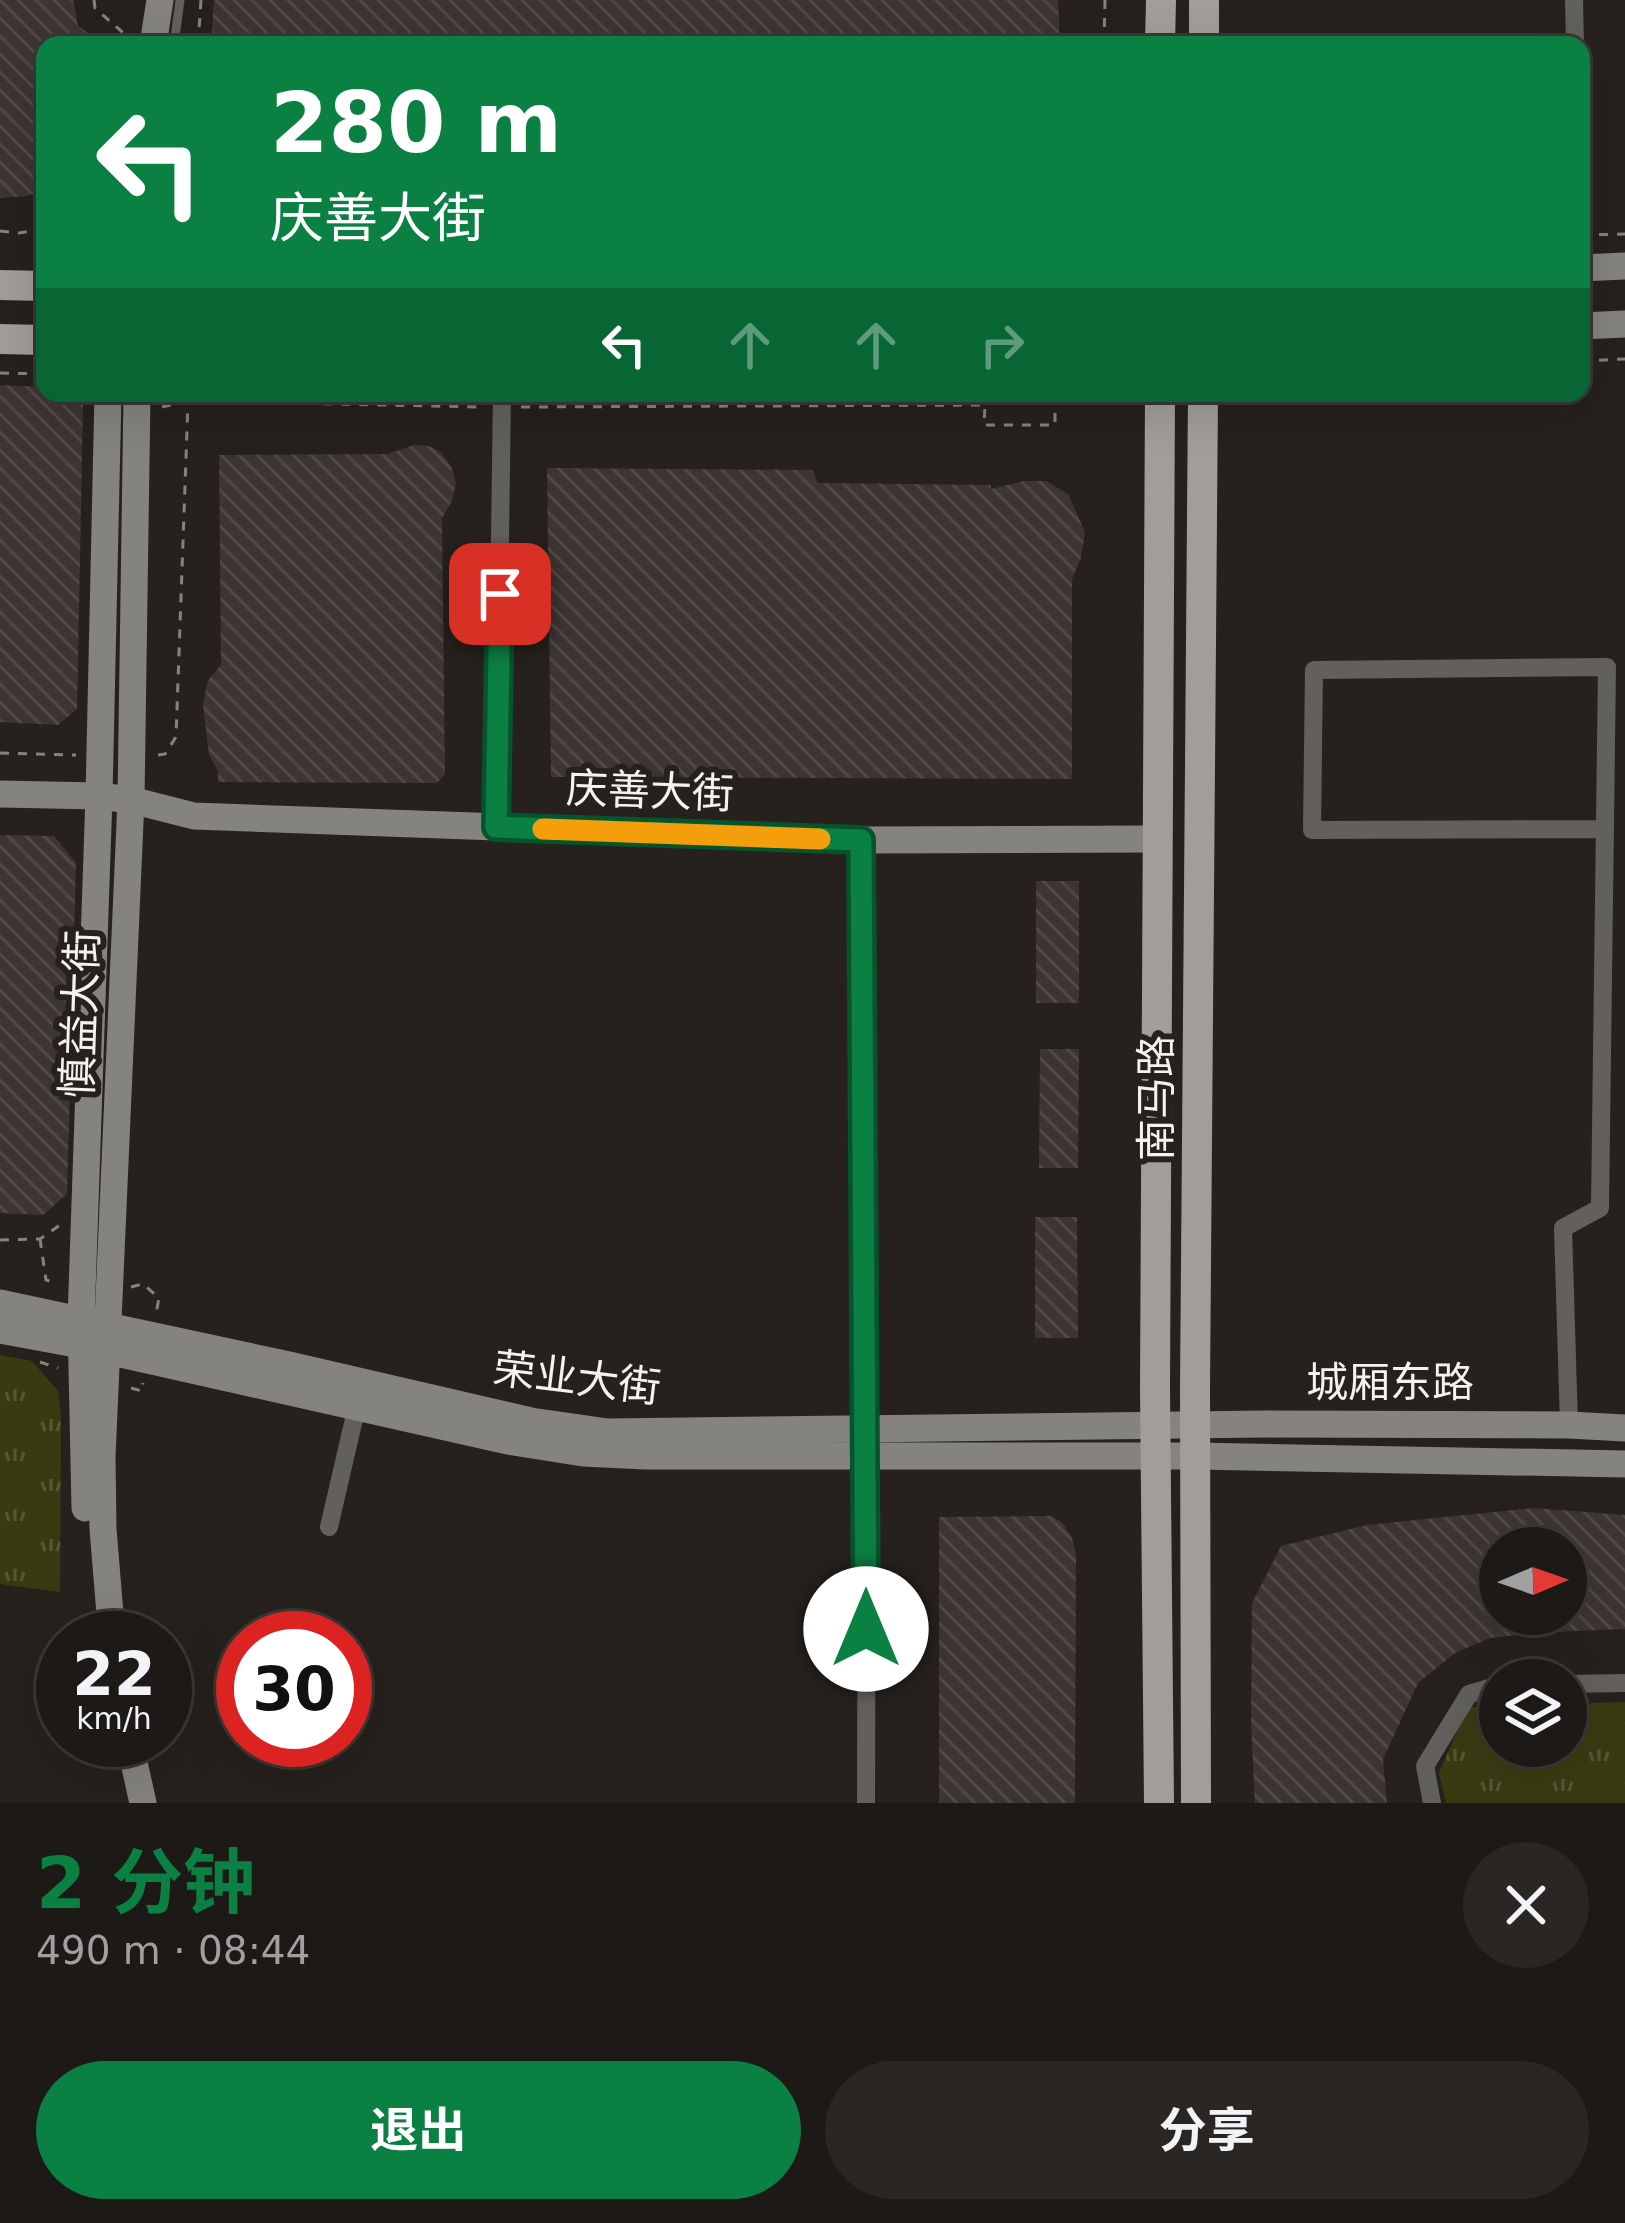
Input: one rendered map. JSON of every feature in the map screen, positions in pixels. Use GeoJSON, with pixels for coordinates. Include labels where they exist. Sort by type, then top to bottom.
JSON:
{"type":"FeatureCollection","features":[{"type":"Feature","properties":{"kind":"main road"},"geometry":{"type":"LineString","coordinates":[[1160,36],[1161,0]]}},
{"type":"Feature","properties":{"kind":"main road"},"geometry":{"type":"LineString","coordinates":[[1204,0],[1204,36]]}},
{"type":"Feature","properties":{"kind":"main road"},"geometry":{"type":"LineString","coordinates":[[0,285],[36,286]]}},
{"type":"Feature","properties":{"kind":"main road"},"geometry":{"type":"LineString","coordinates":[[0,339],[36,340]]}},
{"type":"Feature","properties":{"kind":"main road","name":"南马路"},"geometry":{"type":"LineString","coordinates":[[1159,1803],[1155,1441],[1160,402]]}},
{"type":"Feature","properties":{"kind":"main road","name":"南马路"},"geometry":{"type":"LineString","coordinates":[[1196,1803],[1203,402]]}},
{"type":"Feature","properties":{"kind":"street"},"geometry":{"type":"LineString","coordinates":[[154,36],[160,0]]}},
{"type":"Feature","properties":{"kind":"street"},"geometry":{"type":"LineString","coordinates":[[1574,0],[1575,36]]}},
{"type":"Feature","properties":{"kind":"street"},"geometry":{"type":"LineString","coordinates":[[1590,268],[1625,266]]}},
{"type":"Feature","properties":{"kind":"street"},"geometry":{"type":"LineString","coordinates":[[1590,326],[1625,325]]}},
{"type":"Feature","properties":{"kind":"street","name":"慎益大街"},"geometry":{"type":"LineString","coordinates":[[108,402],[86,1207],[110,1611]]}},
{"type":"Feature","properties":{"kind":"street"},"geometry":{"type":"LineString","coordinates":[[496,827],[502,402]]}},
{"type":"Feature","properties":{"kind":"street","name":"慎益大街"},"geometry":{"type":"LineString","coordinates":[[93,1611],[85,1531],[131,800],[136,403]]}},
{"type":"Feature","properties":{"kind":"street"},"geometry":{"type":"LineString","coordinates":[[1569,1425],[1563,1228],[1600,1208],[1607,667],[1314,670],[1312,830],[1604,829]]}},
{"type":"Feature","properties":{"kind":"street","name":"庆善大街"},"geometry":{"type":"LineString","coordinates":[[0,794],[99,796],[194,816],[861,840],[1156,838]]}},
{"type":"Feature","properties":{"kind":"street"},"geometry":{"type":"LineString","coordinates":[[861,840],[866,1803]]}},
{"type":"Feature","properties":{"kind":"street"},"geometry":{"type":"LineString","coordinates":[[1602,1003],[1625,1002]]}},
{"type":"Feature","properties":{"kind":"street","name":"荣业大街"},"geometry":{"type":"LineString","coordinates":[[0,1303],[94,1336],[508,1441],[584,1453],[645,1456],[866,1443]]}},
{"type":"Feature","properties":{"kind":"street","name":"荣业大街"},"geometry":{"type":"LineString","coordinates":[[0,1330],[94,1336],[608,1432],[866,1443],[1155,1441]]}},
{"type":"Feature","properties":{"kind":"street"},"geometry":{"type":"LineString","coordinates":[[329,1527],[357,1406]]}},
{"type":"Feature","properties":{"kind":"street","name":"城厢东路"},"geometry":{"type":"LineString","coordinates":[[1155,1441],[1569,1425],[1625,1428]]}},
{"type":"Feature","properties":{"kind":"street","name":"城厢东路"},"geometry":{"type":"LineString","coordinates":[[1195,1441],[1625,1464]]}},
{"type":"Feature","properties":{"kind":"street"},"geometry":{"type":"LineString","coordinates":[[1587,1684],[1625,1684]]}},
{"type":"Feature","properties":{"kind":"street"},"geometry":{"type":"LineString","coordinates":[[1432,1803],[1425,1766],[1469,1694],[1479,1691]]}},
{"type":"Feature","properties":{"kind":"street"},"geometry":{"type":"LineString","coordinates":[[118,1767],[125,1803]]}},
{"type":"Feature","properties":{"kind":"street"},"geometry":{"type":"LineString","coordinates":[[135,1767],[143,1803]]}},
{"type":"Feature","properties":{"kind":"lane"},"geometry":{"type":"LineString","coordinates":[[175,36],[180,0]]}},
{"type":"Feature","properties":{"kind":"path"},"geometry":{"type":"LineString","coordinates":[[94,0],[95,8],[126,36]]}},
{"type":"Feature","properties":{"kind":"path"},"geometry":{"type":"LineString","coordinates":[[199,36],[201,0]]}},
{"type":"Feature","properties":{"kind":"path"},"geometry":{"type":"LineString","coordinates":[[1104,36],[1105,0]]}},
{"type":"Feature","properties":{"kind":"path"},"geometry":{"type":"LineString","coordinates":[[0,231],[36,230]]}},
{"type":"Feature","properties":{"kind":"path"},"geometry":{"type":"LineString","coordinates":[[1590,235],[1625,234]]}},
{"type":"Feature","properties":{"kind":"path"},"geometry":{"type":"LineString","coordinates":[[1590,361],[1625,359]]}},
{"type":"Feature","properties":{"kind":"path"},"geometry":{"type":"LineString","coordinates":[[0,373],[36,374]]}},
{"type":"Feature","properties":{"kind":"path"},"geometry":{"type":"LineString","coordinates":[[131,756],[164,754],[176,736],[188,402]]}},
{"type":"Feature","properties":{"kind":"path"},"geometry":{"type":"LineString","coordinates":[[663,402],[985,406],[983,425],[1055,425],[1055,402]]}},
{"type":"Feature","properties":{"kind":"path"},"geometry":{"type":"LineString","coordinates":[[0,753],[100,756]]}},
{"type":"Feature","properties":{"kind":"path"},"geometry":{"type":"LineString","coordinates":[[0,1240],[40,1239],[86,1207]]}},
{"type":"Feature","properties":{"kind":"green space"},"geometry":{"type":"Polygon","coordinates":[[[0,1355],[32,1361],[58,1391],[60,1592],[0,1584],[0,1355]]]}},
{"type":"Feature","properties":{"kind":"green space"},"geometry":{"type":"Polygon","coordinates":[[[1625,1702],[1625,1803],[1446,1803],[1439,1773],[1468,1707],[1479,1707],[1479,1767],[1587,1767],[1587,1703],[1625,1702]]]}},
{"type":"Feature","properties":{"kind":"building"},"geometry":{"type":"Polygon","coordinates":[[[0,0],[73,0],[78,26],[93,36],[36,36],[36,193],[0,198],[0,0]]]}},
{"type":"Feature","properties":{"kind":"building"},"geometry":{"type":"Polygon","coordinates":[[[214,0],[1058,0],[1060,36],[212,36],[214,0]]]}},
{"type":"Feature","properties":{"kind":"building"},"geometry":{"type":"Polygon","coordinates":[[[0,385],[36,387],[36,402],[83,405],[77,709],[58,725],[0,722],[0,385]]]}},
{"type":"Feature","properties":{"kind":"building"},"geometry":{"type":"Polygon","coordinates":[[[414,445],[441,452],[456,483],[442,518],[445,774],[437,783],[218,782],[209,755],[203,704],[208,680],[221,665],[219,455],[387,454],[414,445]]]}},
{"type":"Feature","properties":{"kind":"building"},"geometry":{"type":"Polygon","coordinates":[[[547,468],[812,470],[818,483],[991,485],[991,489],[1046,481],[1068,494],[1085,532],[1072,579],[1072,779],[551,777],[547,468]]]}},
{"type":"Feature","properties":{"kind":"building"},"geometry":{"type":"Polygon","coordinates":[[[0,835],[54,836],[76,863],[67,1194],[43,1215],[0,1213],[0,835]]]}},
{"type":"Feature","properties":{"kind":"building"},"geometry":{"type":"Polygon","coordinates":[[[1036,881],[1079,881],[1079,1003],[1036,1003],[1036,881]]]}},
{"type":"Feature","properties":{"kind":"building"},"geometry":{"type":"Polygon","coordinates":[[[1040,1049],[1079,1049],[1078,1168],[1039,1168],[1040,1049]]]}},
{"type":"Feature","properties":{"kind":"building"},"geometry":{"type":"Polygon","coordinates":[[[1035,1217],[1077,1217],[1078,1338],[1035,1338],[1035,1217]]]}},
{"type":"Feature","properties":{"kind":"building"},"geometry":{"type":"Polygon","coordinates":[[[1534,1508],[1625,1515],[1625,1629],[1587,1630],[1587,1527],[1479,1527],[1479,1635],[1520,1635],[1490,1638],[1455,1653],[1418,1683],[1383,1759],[1387,1803],[1255,1803],[1252,1603],[1281,1546],[1367,1525],[1534,1508]]]}},
{"type":"Feature","properties":{"kind":"building"},"geometry":{"type":"Polygon","coordinates":[[[1051,1516],[1062,1522],[1076,1554],[1075,1803],[939,1803],[939,1517],[1051,1516]]]}},
{"type":"Feature","properties":{"kind":"slow traffic"},"geometry":{"type":"LineString","coordinates":[[543,829],[820,839]]}},
{"type":"Feature","properties":{"kind":"route"},"geometry":{"type":"LineString","coordinates":[[500,594],[496,827],[861,840],[866,1629]]}}]}
